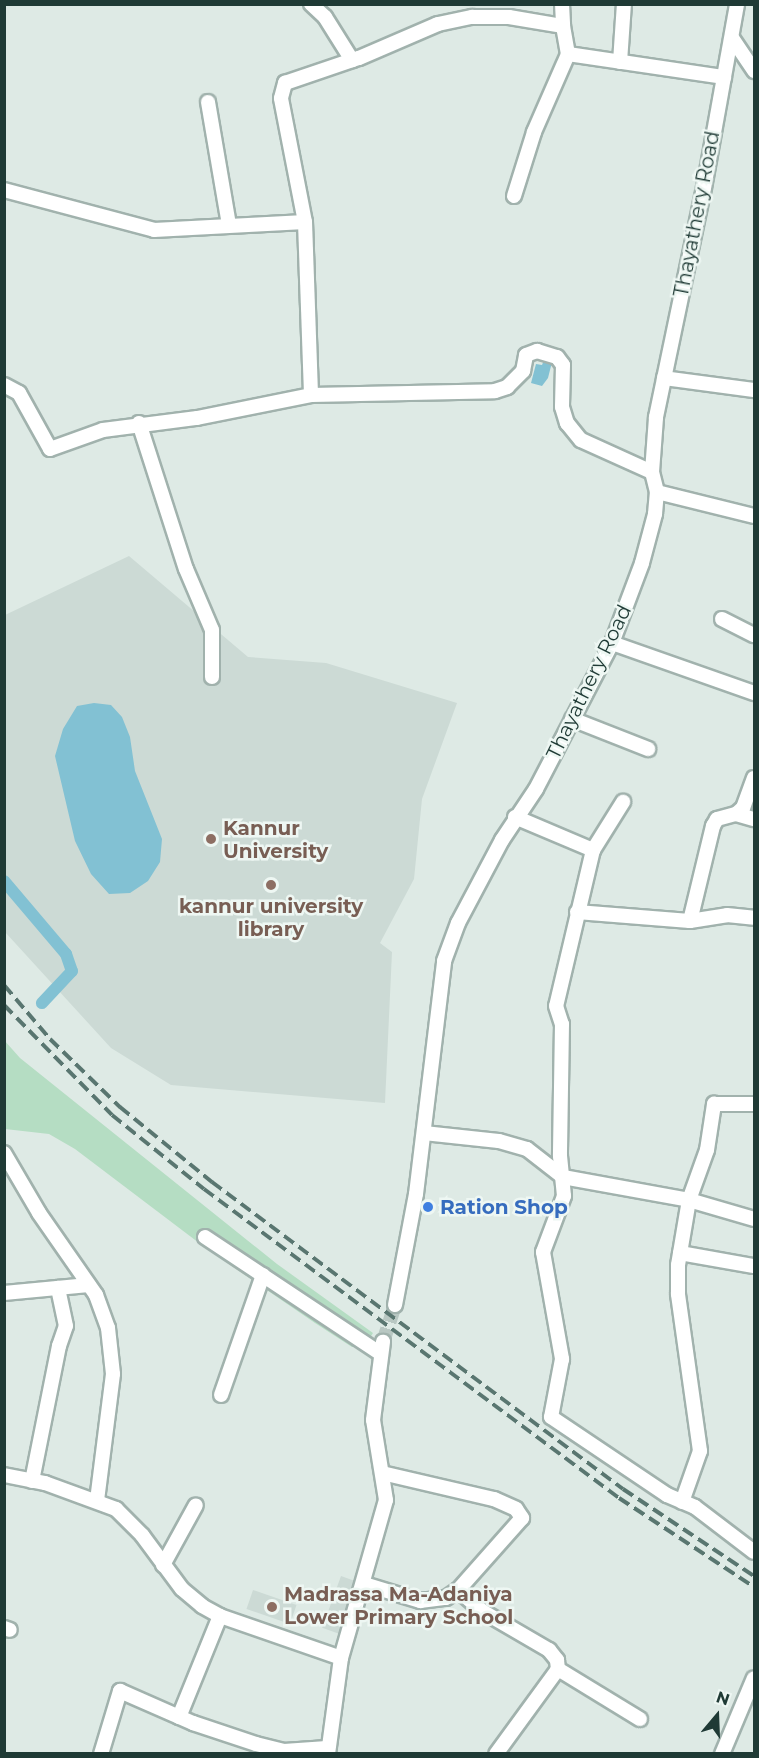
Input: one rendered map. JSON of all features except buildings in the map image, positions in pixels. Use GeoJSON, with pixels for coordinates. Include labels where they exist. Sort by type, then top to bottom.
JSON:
{"type":"FeatureCollection","features":[{"type":"Feature","properties":{"kind":"street"},"geometry":{"type":"LineString","coordinates":[[311,4],[325,17],[352,60]]}},
{"type":"Feature","properties":{"kind":"street"},"geometry":{"type":"LineString","coordinates":[[514,196],[534,132],[568,54],[562,4]]}},
{"type":"Feature","properties":{"kind":"street"},"geometry":{"type":"LineString","coordinates":[[620,62],[624,4]]}},
{"type":"Feature","properties":{"kind":"street","name":"Thayathery Road"},"geometry":{"type":"LineString","coordinates":[[395,1305],[424,1133],[444,961],[458,923],[515,817],[536,789],[612,643],[642,563],[657,492],[652,472],[664,378],[732,38],[734,5]]}},
{"type":"Feature","properties":{"kind":"street"},"geometry":{"type":"LineString","coordinates":[[311,394],[305,222],[281,91],[294,77],[352,60],[438,24],[472,17],[509,17],[563,26]]}},
{"type":"Feature","properties":{"kind":"street"},"geometry":{"type":"LineString","coordinates":[[732,38],[754,71]]}},
{"type":"Feature","properties":{"kind":"street"},"geometry":{"type":"LineString","coordinates":[[568,54],[724,77]]}},
{"type":"Feature","properties":{"kind":"street"},"geometry":{"type":"LineString","coordinates":[[208,102],[230,225]]}},
{"type":"Feature","properties":{"kind":"street"},"geometry":{"type":"LineString","coordinates":[[4,190],[154,230],[305,222]]}},
{"type":"Feature","properties":{"kind":"street"},"geometry":{"type":"LineString","coordinates":[[4,385],[19,393],[50,449],[103,430],[139,423],[197,418],[311,394],[461,394],[495,391],[507,387],[523,370],[526,355],[537,351],[556,357],[563,365],[562,407],[567,423],[581,440],[652,472]]}},
{"type":"Feature","properties":{"kind":"street"},"geometry":{"type":"LineString","coordinates":[[664,378],[754,390]]}},
{"type":"Feature","properties":{"kind":"street"},"geometry":{"type":"LineString","coordinates":[[139,423],[186,569],[212,630],[212,677]]}},
{"type":"Feature","properties":{"kind":"street"},"geometry":{"type":"LineString","coordinates":[[657,492],[754,516]]}},
{"type":"Feature","properties":{"kind":"street"},"geometry":{"type":"LineString","coordinates":[[722,620],[754,636]]}},
{"type":"Feature","properties":{"kind":"street"},"geometry":{"type":"LineString","coordinates":[[612,643],[754,693]]}},
{"type":"Feature","properties":{"kind":"street"},"geometry":{"type":"LineString","coordinates":[[572,719],[648,749]]}},
{"type":"Feature","properties":{"kind":"street"},"geometry":{"type":"LineString","coordinates":[[736,814],[754,778]]}},
{"type":"Feature","properties":{"kind":"street"},"geometry":{"type":"LineString","coordinates":[[623,802],[593,850],[556,1006],[562,1024],[564,1196],[543,1252],[562,1359],[551,1417],[754,1552]]}},
{"type":"Feature","properties":{"kind":"street"},"geometry":{"type":"LineString","coordinates":[[690,921],[713,826],[717,819],[736,814],[754,819]]}},
{"type":"Feature","properties":{"kind":"street"},"geometry":{"type":"LineString","coordinates":[[515,817],[593,850]]}},
{"type":"Feature","properties":{"kind":"street"},"geometry":{"type":"LineString","coordinates":[[577,912],[690,921],[727,915],[754,918]]}},
{"type":"Feature","properties":{"kind":"street"},"geometry":{"type":"LineString","coordinates":[[682,1502],[700,1451],[678,1294],[680,1253],[689,1200],[707,1150],[714,1104],[754,1104]]}},
{"type":"Feature","properties":{"kind":"street"},"geometry":{"type":"LineString","coordinates":[[424,1133],[499,1141],[527,1149],[563,1177],[689,1200],[754,1219]]}},
{"type":"Feature","properties":{"kind":"street"},"geometry":{"type":"LineString","coordinates":[[4,1153],[39,1213],[89,1285],[104,1317],[113,1351],[113,1374],[97,1501]]}},
{"type":"Feature","properties":{"kind":"street"},"geometry":{"type":"LineString","coordinates":[[101,1754],[120,1691],[179,1717],[284,1751],[327,1751],[341,1658],[387,1500],[373,1420],[382,1348],[205,1237]]}},
{"type":"Feature","properties":{"kind":"street"},"geometry":{"type":"LineString","coordinates":[[680,1253],[754,1266]]}},
{"type":"Feature","properties":{"kind":"street"},"geometry":{"type":"LineString","coordinates":[[221,1395],[263,1275]]}},
{"type":"Feature","properties":{"kind":"street"},"geometry":{"type":"LineString","coordinates":[[4,1293],[89,1285]]}},
{"type":"Feature","properties":{"kind":"street"},"geometry":{"type":"LineString","coordinates":[[32,1480],[59,1346],[66,1326],[58,1288]]}},
{"type":"Feature","properties":{"kind":"street"},"geometry":{"type":"LineString","coordinates":[[364,1584],[420,1601],[446,1598],[458,1590],[522,1518],[516,1509],[494,1499],[382,1473]]}},
{"type":"Feature","properties":{"kind":"street"},"geometry":{"type":"LineString","coordinates":[[4,1475],[32,1480],[116,1509],[142,1536],[182,1589],[220,1616],[341,1658]]}},
{"type":"Feature","properties":{"kind":"street"},"geometry":{"type":"LineString","coordinates":[[163,1565],[196,1505]]}},
{"type":"Feature","properties":{"kind":"street"},"geometry":{"type":"LineString","coordinates":[[458,1590],[482,1611],[549,1650],[558,1669],[640,1719]]}},
{"type":"Feature","properties":{"kind":"street"},"geometry":{"type":"LineString","coordinates":[[179,1717],[220,1616]]}},
{"type":"Feature","properties":{"kind":"street"},"geometry":{"type":"LineString","coordinates":[[496,1754],[558,1669]]}},
{"type":"Feature","properties":{"kind":"street"},"geometry":{"type":"LineString","coordinates":[[722,1754],[754,1678]]}},
{"type":"Feature","properties":{"kind":"shaded area","name":"Kannur University"},"geometry":{"type":"Polygon","coordinates":[[[129,556],[248,657],[326,663],[457,703],[422,799],[414,879],[380,943],[392,952],[385,1103],[171,1085],[111,1048],[5,932],[5,615],[129,556]]]}},
{"type":"Feature","properties":{"kind":"shaded area"},"geometry":{"type":"Polygon","coordinates":[[[341,1576],[360,1583],[341,1635],[322,1628],[341,1576]]]}},
{"type":"Feature","properties":{"kind":"shaded area","name":"Madrassa Ma-Adaniya Lower Primary School"},"geometry":{"type":"Polygon","coordinates":[[[253,1590],[296,1605],[290,1624],[246,1609],[253,1590]]]}},
{"type":"Feature","properties":{"kind":"green space"},"geometry":{"type":"Polygon","coordinates":[[[4,1040],[20,1058],[277,1264],[373,1333],[364,1347],[352,1347],[315,1323],[207,1249],[75,1149],[49,1134],[5,1129],[4,1040]]]}},
{"type":"Feature","properties":{"kind":"water"},"geometry":{"type":"Polygon","coordinates":[[[544,360],[552,362],[548,378],[542,386],[531,383],[536,364],[542,365],[544,360]]]}},
{"type":"Feature","properties":{"kind":"water"},"geometry":{"type":"Polygon","coordinates":[[[94,703],[111,705],[122,717],[130,737],[135,771],[162,839],[160,862],[148,881],[130,893],[109,894],[91,874],[75,841],[55,756],[63,729],[77,706],[94,703]]]}},
{"type":"Feature","properties":{"kind":"waterway"},"geometry":{"type":"LineString","coordinates":[[4,881],[66,954],[72,971],[42,1003]]}},
{"type":"Feature","properties":{"kind":"tunnel"},"geometry":{"type":"LineString","coordinates":[[383,1342],[395,1305]]}},
{"type":"Feature","properties":{"kind":"railway"},"geometry":{"type":"LineString","coordinates":[[4,985],[50,1039],[120,1107],[212,1182],[623,1489],[754,1576]]}},
{"type":"Feature","properties":{"kind":"railway"},"geometry":{"type":"LineString","coordinates":[[4,1005],[112,1115],[204,1189],[619,1498],[754,1587]]}},
{"type":"Feature","properties":{"kind":"place","name":"Kannur University"},"geometry":{"type":"Point","coordinates":[211,839]}},
{"type":"Feature","properties":{"kind":"place","name":"kannur university library"},"geometry":{"type":"Point","coordinates":[271,885]}},
{"type":"Feature","properties":{"kind":"place","name":"Ration Shop"},"geometry":{"type":"Point","coordinates":[428,1207]}},
{"type":"Feature","properties":{"kind":"place","name":"Madrassa Ma-Adaniya Lower Primary School"},"geometry":{"type":"Point","coordinates":[272,1607]}}]}
